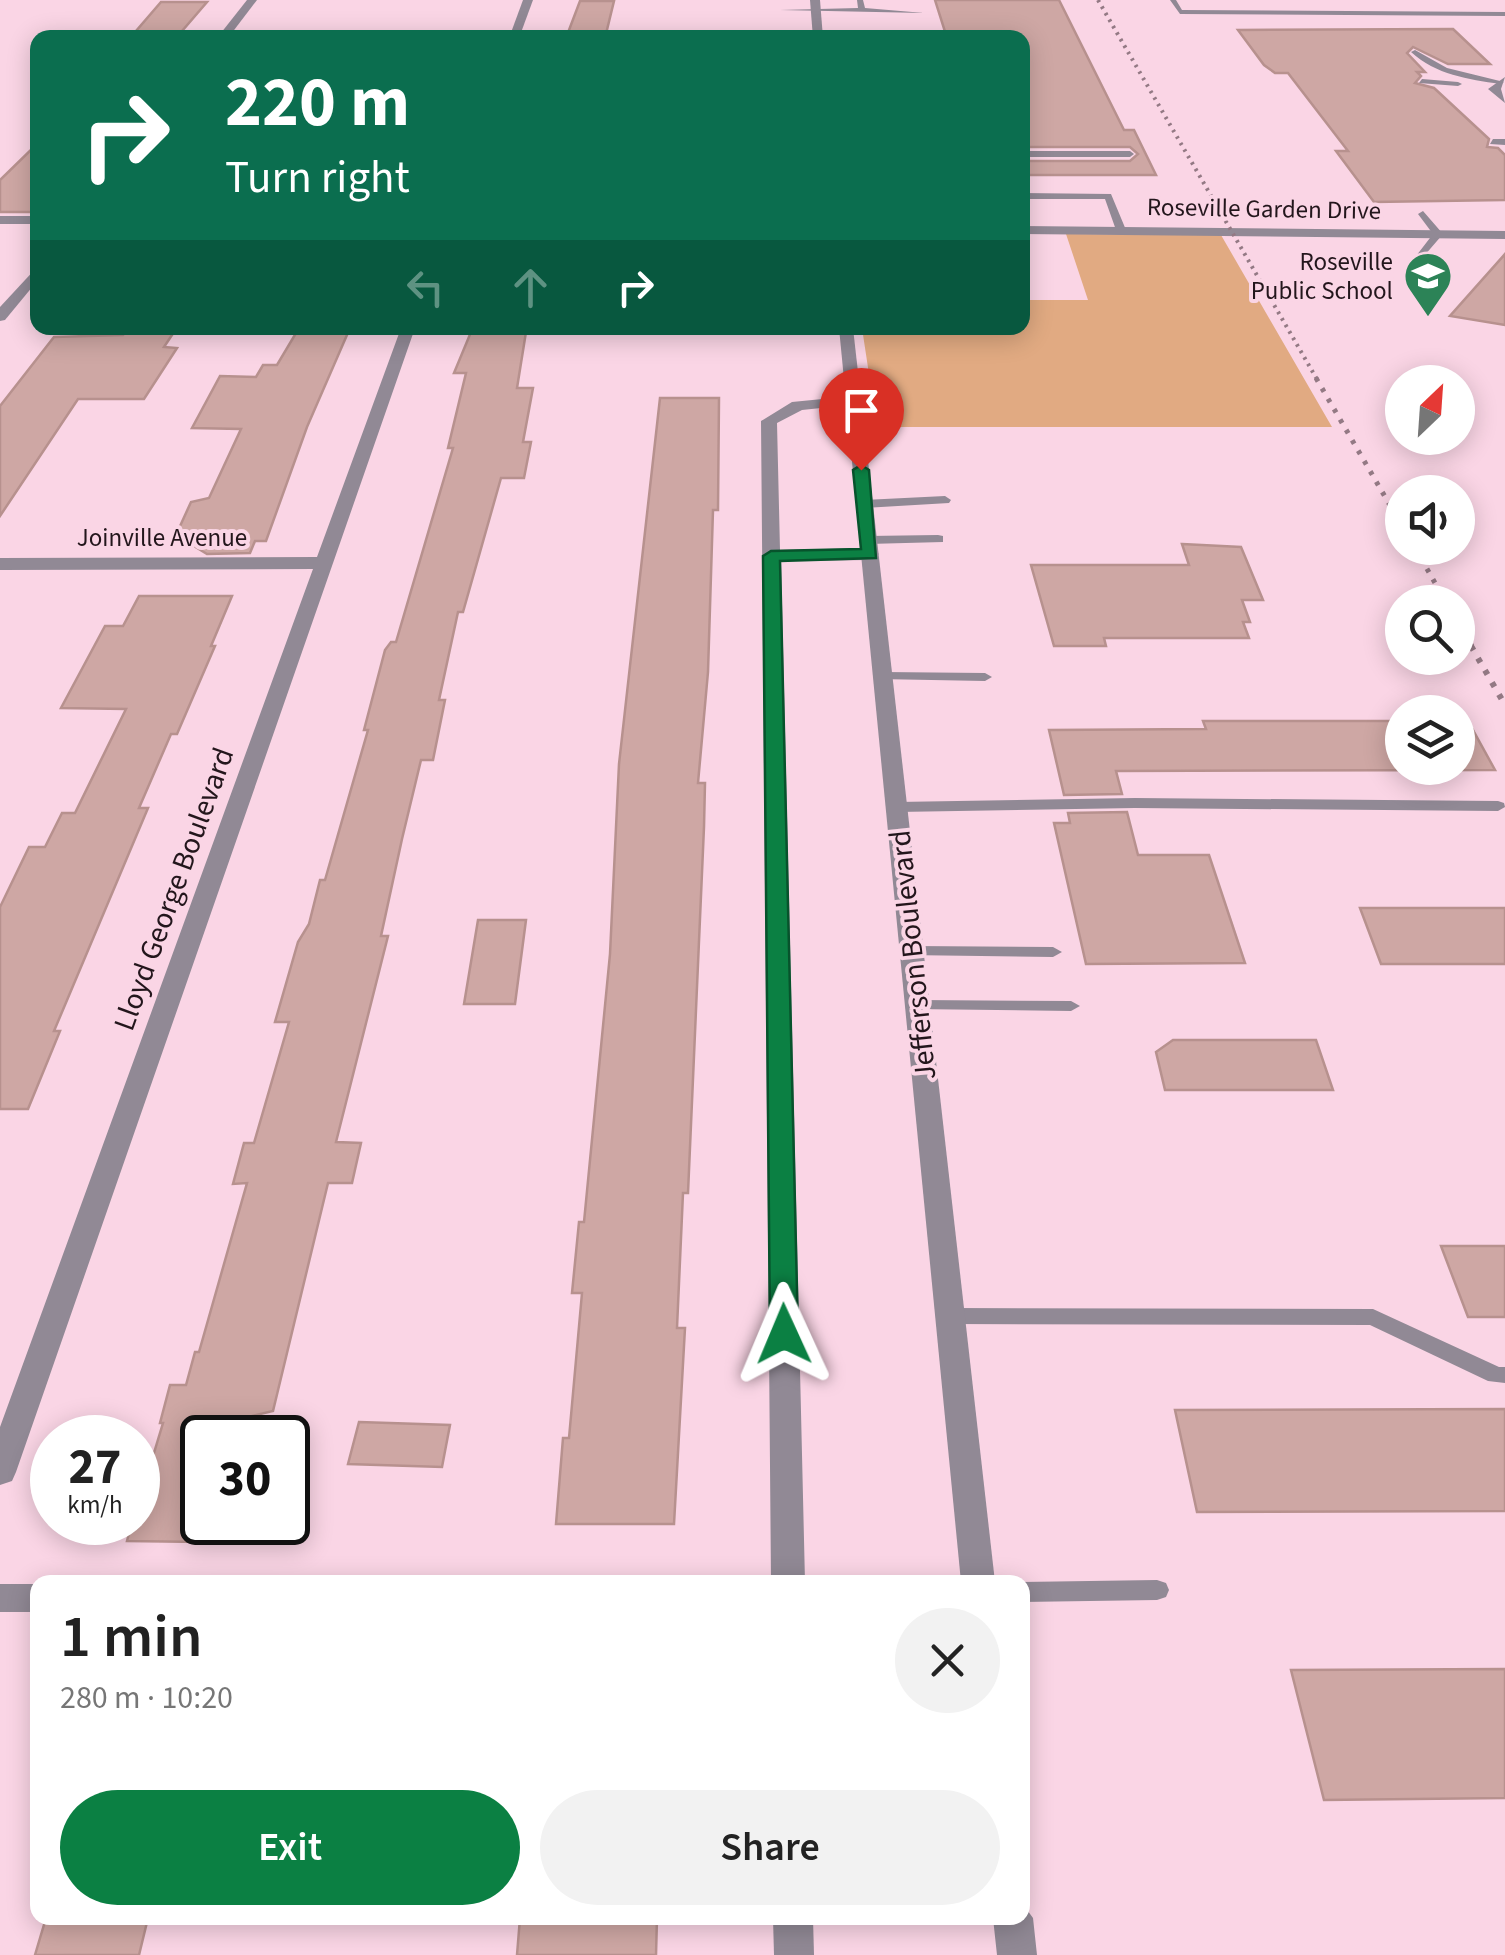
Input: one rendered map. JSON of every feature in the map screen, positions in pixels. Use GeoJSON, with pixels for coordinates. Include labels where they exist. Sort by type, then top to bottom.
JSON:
{"type":"FeatureCollection","features":[{"type":"Feature","properties":{"kind":"street"},"geometry":{"type":"LineString","coordinates":[[228,30],[252,0]]}},
{"type":"Feature","properties":{"kind":"street"},"geometry":{"type":"LineString","coordinates":[[517,30],[528,0]]}},
{"type":"Feature","properties":{"kind":"street"},"geometry":{"type":"LineString","coordinates":[[815,5],[818,30]]}},
{"type":"Feature","properties":{"kind":"street"},"geometry":{"type":"LineString","coordinates":[[1500,84],[1505,100]]}},
{"type":"Feature","properties":{"kind":"street"},"geometry":{"type":"LineString","coordinates":[[0,220],[30,220]]}},
{"type":"Feature","properties":{"kind":"street","name":"Roseville Garden Drive"},"geometry":{"type":"LineString","coordinates":[[1030,230],[1505,235]]}},
{"type":"Feature","properties":{"kind":"street"},"geometry":{"type":"LineString","coordinates":[[0,317],[30,280]]}},
{"type":"Feature","properties":{"kind":"street","name":"Lloyd George Boulevard"},"geometry":{"type":"LineString","coordinates":[[0,1472],[405,335]]}},
{"type":"Feature","properties":{"kind":"street","name":"Jefferson Boulevard"},"geometry":{"type":"LineString","coordinates":[[847,335],[977,1575]]}},
{"type":"Feature","properties":{"kind":"street"},"geometry":{"type":"LineString","coordinates":[[788,1575],[769,421],[782,409],[854,401]]}},
{"type":"Feature","properties":{"kind":"street"},"geometry":{"type":"LineString","coordinates":[[771,556],[869,547]]}},
{"type":"Feature","properties":{"kind":"street","name":"Joinville Avenue"},"geometry":{"type":"LineString","coordinates":[[0,564],[324,563]]}},
{"type":"Feature","properties":{"kind":"street"},"geometry":{"type":"LineString","coordinates":[[0,1598],[30,1598]]}},
{"type":"Feature","properties":{"kind":"street"},"geometry":{"type":"LineString","coordinates":[[793,1925],[794,1955]]}},
{"type":"Feature","properties":{"kind":"street"},"geometry":{"type":"LineString","coordinates":[[1014,1925],[1017,1955]]}},
{"type":"Feature","properties":{"kind":"lane"},"geometry":{"type":"LineString","coordinates":[[860,0],[862,10]]}},
{"type":"Feature","properties":{"kind":"lane"},"geometry":{"type":"LineString","coordinates":[[1173,0],[1180,12],[1505,14]]}},
{"type":"Feature","properties":{"kind":"lane"},"geometry":{"type":"LineString","coordinates":[[1262,0],[1268,15]]}},
{"type":"Feature","properties":{"kind":"lane"},"geometry":{"type":"LineString","coordinates":[[1448,0],[1454,14]]}},
{"type":"Feature","properties":{"kind":"lane"},"geometry":{"type":"LineString","coordinates":[[783,10],[815,5],[920,13]]}},
{"type":"Feature","properties":{"kind":"lane"},"geometry":{"type":"LineString","coordinates":[[1415,52],[1430,66],[1500,84]]}},
{"type":"Feature","properties":{"kind":"lane"},"geometry":{"type":"LineString","coordinates":[[1422,81],[1500,84]]}},
{"type":"Feature","properties":{"kind":"lane"},"geometry":{"type":"LineString","coordinates":[[1493,142],[1505,142]]}},
{"type":"Feature","properties":{"kind":"lane"},"geometry":{"type":"LineString","coordinates":[[1030,154],[1130,154]]}},
{"type":"Feature","properties":{"kind":"lane"},"geometry":{"type":"LineString","coordinates":[[1030,196],[1108,196],[1121,230]]}},
{"type":"Feature","properties":{"kind":"lane"},"geometry":{"type":"LineString","coordinates":[[1418,260],[1438,234],[1423,214]]}},
{"type":"Feature","properties":{"kind":"lane"},"geometry":{"type":"LineString","coordinates":[[864,504],[945,500]]}},
{"type":"Feature","properties":{"kind":"lane"},"geometry":{"type":"LineString","coordinates":[[869,547],[938,538]]}},
{"type":"Feature","properties":{"kind":"lane"},"geometry":{"type":"LineString","coordinates":[[883,676],[986,677]]}},
{"type":"Feature","properties":{"kind":"lane"},"geometry":{"type":"LineString","coordinates":[[897,807],[1135,803],[1498,806]]}},
{"type":"Feature","properties":{"kind":"lane"},"geometry":{"type":"LineString","coordinates":[[912,951],[1053,952]]}},
{"type":"Feature","properties":{"kind":"lane"},"geometry":{"type":"LineString","coordinates":[[918,1005],[1072,1006]]}},
{"type":"Feature","properties":{"kind":"lane"},"geometry":{"type":"LineString","coordinates":[[951,1316],[1373,1317],[1505,1375]]}},
{"type":"Feature","properties":{"kind":"lane"},"geometry":{"type":"LineString","coordinates":[[1030,1592],[1157,1590]]}},
{"type":"Feature","properties":{"kind":"shaded area"},"geometry":{"type":"Polygon","coordinates":[[[1066,234],[1221,235],[1332,427],[877,427],[863,335],[1030,335],[1030,300],[1088,300],[1066,234]]]}},
{"type":"Feature","properties":{"kind":"building"},"geometry":{"type":"Polygon","coordinates":[[[935,0],[1059,0],[1124,130],[1134,130],[1156,175],[1030,175],[1030,161],[1130,161],[1138,154],[1130,147],[1030,147],[1030,30],[944,30],[935,0]]]}},
{"type":"Feature","properties":{"kind":"building"},"geometry":{"type":"Polygon","coordinates":[[[580,1],[614,1],[607,30],[569,30],[580,1]]]}},
{"type":"Feature","properties":{"kind":"building"},"geometry":{"type":"Polygon","coordinates":[[[161,2],[207,2],[183,30],[137,30],[161,2]]]}},
{"type":"Feature","properties":{"kind":"building"},"geometry":{"type":"Polygon","coordinates":[[[1453,29],[1490,64],[1448,64],[1413,47],[1407,53],[1425,72],[1417,72],[1421,76],[1415,83],[1434,88],[1489,139],[1487,147],[1498,148],[1505,155],[1505,200],[1374,202],[1336,151],[1348,151],[1288,73],[1275,73],[1264,65],[1238,30],[1453,29]]]}},
{"type":"Feature","properties":{"kind":"building"},"geometry":{"type":"Polygon","coordinates":[[[30,151],[30,212],[0,212],[0,180],[30,151]]]}},
{"type":"Feature","properties":{"kind":"building"},"geometry":{"type":"Polygon","coordinates":[[[1505,254],[1505,325],[1450,316],[1505,254]]]}},
{"type":"Feature","properties":{"kind":"building"},"geometry":{"type":"Polygon","coordinates":[[[172,335],[164,347],[177,348],[144,399],[78,399],[0,516],[0,406],[54,337],[172,335]]]}},
{"type":"Feature","properties":{"kind":"building"},"geometry":{"type":"Polygon","coordinates":[[[295,335],[347,335],[307,427],[266,541],[255,541],[250,553],[207,554],[176,535],[191,502],[209,498],[241,429],[192,428],[220,376],[256,377],[263,365],[277,365],[295,335]]]}},
{"type":"Feature","properties":{"kind":"building"},"geometry":{"type":"Polygon","coordinates":[[[470,335],[526,335],[517,388],[533,388],[523,442],[531,442],[524,478],[501,478],[463,612],[458,612],[439,700],[445,700],[433,760],[421,760],[381,936],[388,936],[336,1142],[361,1143],[352,1183],[328,1183],[273,1411],[256,1415],[180,1415],[180,1542],[160,1541],[160,1423],[170,1385],[186,1385],[195,1352],[199,1352],[247,1183],[233,1184],[244,1143],[254,1143],[289,1022],[275,1022],[298,942],[309,924],[320,880],[325,880],[368,730],[364,730],[385,650],[396,642],[453,448],[448,448],[466,373],[454,373],[470,335]]]}},
{"type":"Feature","properties":{"kind":"building"},"geometry":{"type":"Polygon","coordinates":[[[660,398],[719,398],[718,510],[713,510],[708,672],[698,783],[705,783],[704,827],[688,1193],[683,1193],[677,1328],[685,1328],[674,1524],[556,1524],[563,1438],[569,1438],[582,1293],[572,1293],[579,1222],[584,1222],[610,954],[619,764],[660,398]]]}},
{"type":"Feature","properties":{"kind":"building"},"geometry":{"type":"Polygon","coordinates":[[[1182,544],[1241,547],[1263,600],[1242,600],[1250,622],[1243,622],[1249,638],[1104,638],[1106,646],[1054,646],[1031,565],[1189,565],[1182,544]]]}},
{"type":"Feature","properties":{"kind":"building"},"geometry":{"type":"Polygon","coordinates":[[[139,596],[232,596],[177,734],[171,734],[139,808],[148,808],[54,1031],[60,1031],[28,1109],[0,1109],[0,907],[29,847],[45,847],[62,813],[75,813],[126,709],[61,708],[105,626],[123,626],[139,596]]]}},
{"type":"Feature","properties":{"kind":"building"},"geometry":{"type":"Polygon","coordinates":[[[1203,721],[1385,721],[1385,770],[1116,771],[1122,794],[1064,795],[1049,730],[1206,729],[1203,721]]]}},
{"type":"Feature","properties":{"kind":"building"},"geometry":{"type":"Polygon","coordinates":[[[1475,734],[1495,770],[1475,770],[1475,734]]]}},
{"type":"Feature","properties":{"kind":"building"},"geometry":{"type":"Polygon","coordinates":[[[1127,812],[1138,855],[1209,855],[1245,963],[1086,964],[1054,823],[1070,823],[1068,813],[1127,812]]]}},
{"type":"Feature","properties":{"kind":"building"},"geometry":{"type":"Polygon","coordinates":[[[1360,908],[1505,908],[1505,964],[1381,964],[1360,908]]]}},
{"type":"Feature","properties":{"kind":"building"},"geometry":{"type":"Polygon","coordinates":[[[478,920],[526,920],[515,1004],[464,1004],[478,920]]]}},
{"type":"Feature","properties":{"kind":"building"},"geometry":{"type":"Polygon","coordinates":[[[1173,1040],[1316,1040],[1333,1090],[1165,1090],[1156,1052],[1173,1040]]]}},
{"type":"Feature","properties":{"kind":"building"},"geometry":{"type":"Polygon","coordinates":[[[1441,1246],[1505,1246],[1505,1317],[1468,1317],[1441,1246]]]}},
{"type":"Feature","properties":{"kind":"building"},"geometry":{"type":"Polygon","coordinates":[[[1505,1409],[1505,1511],[1197,1512],[1175,1410],[1505,1409]]]}},
{"type":"Feature","properties":{"kind":"building"},"geometry":{"type":"Polygon","coordinates":[[[359,1422],[450,1425],[442,1467],[348,1464],[359,1422]]]}},
{"type":"Feature","properties":{"kind":"building"},"geometry":{"type":"Polygon","coordinates":[[[1505,1669],[1505,1798],[1324,1800],[1291,1670],[1505,1669]]]}},
{"type":"Feature","properties":{"kind":"building"},"geometry":{"type":"Polygon","coordinates":[[[44,1925],[146,1925],[139,1955],[35,1955],[44,1925]]]}},
{"type":"Feature","properties":{"kind":"building"},"geometry":{"type":"Polygon","coordinates":[[[519,1925],[657,1925],[656,1955],[517,1955],[519,1925]]]}},
{"type":"Feature","properties":{"kind":"railway"},"geometry":{"type":"LineString","coordinates":[[1098,0],[1318,381]]}},
{"type":"Feature","properties":{"kind":"railway"},"geometry":{"type":"LineString","coordinates":[[1316,378],[1385,497]]}},
{"type":"Feature","properties":{"kind":"railway"},"geometry":{"type":"LineString","coordinates":[[1425,565],[1436,585]]}},
{"type":"Feature","properties":{"kind":"railway"},"geometry":{"type":"LineString","coordinates":[[1475,653],[1505,705]]}},
{"type":"Feature","properties":{"kind":"place","name":"Roseville Public School"},"geometry":{"type":"Point","coordinates":[1428,318]}},
{"type":"Feature","properties":{"kind":"route"},"geometry":{"type":"LineString","coordinates":[[784,1334],[771,556],[870,554],[861,470]]}}]}
